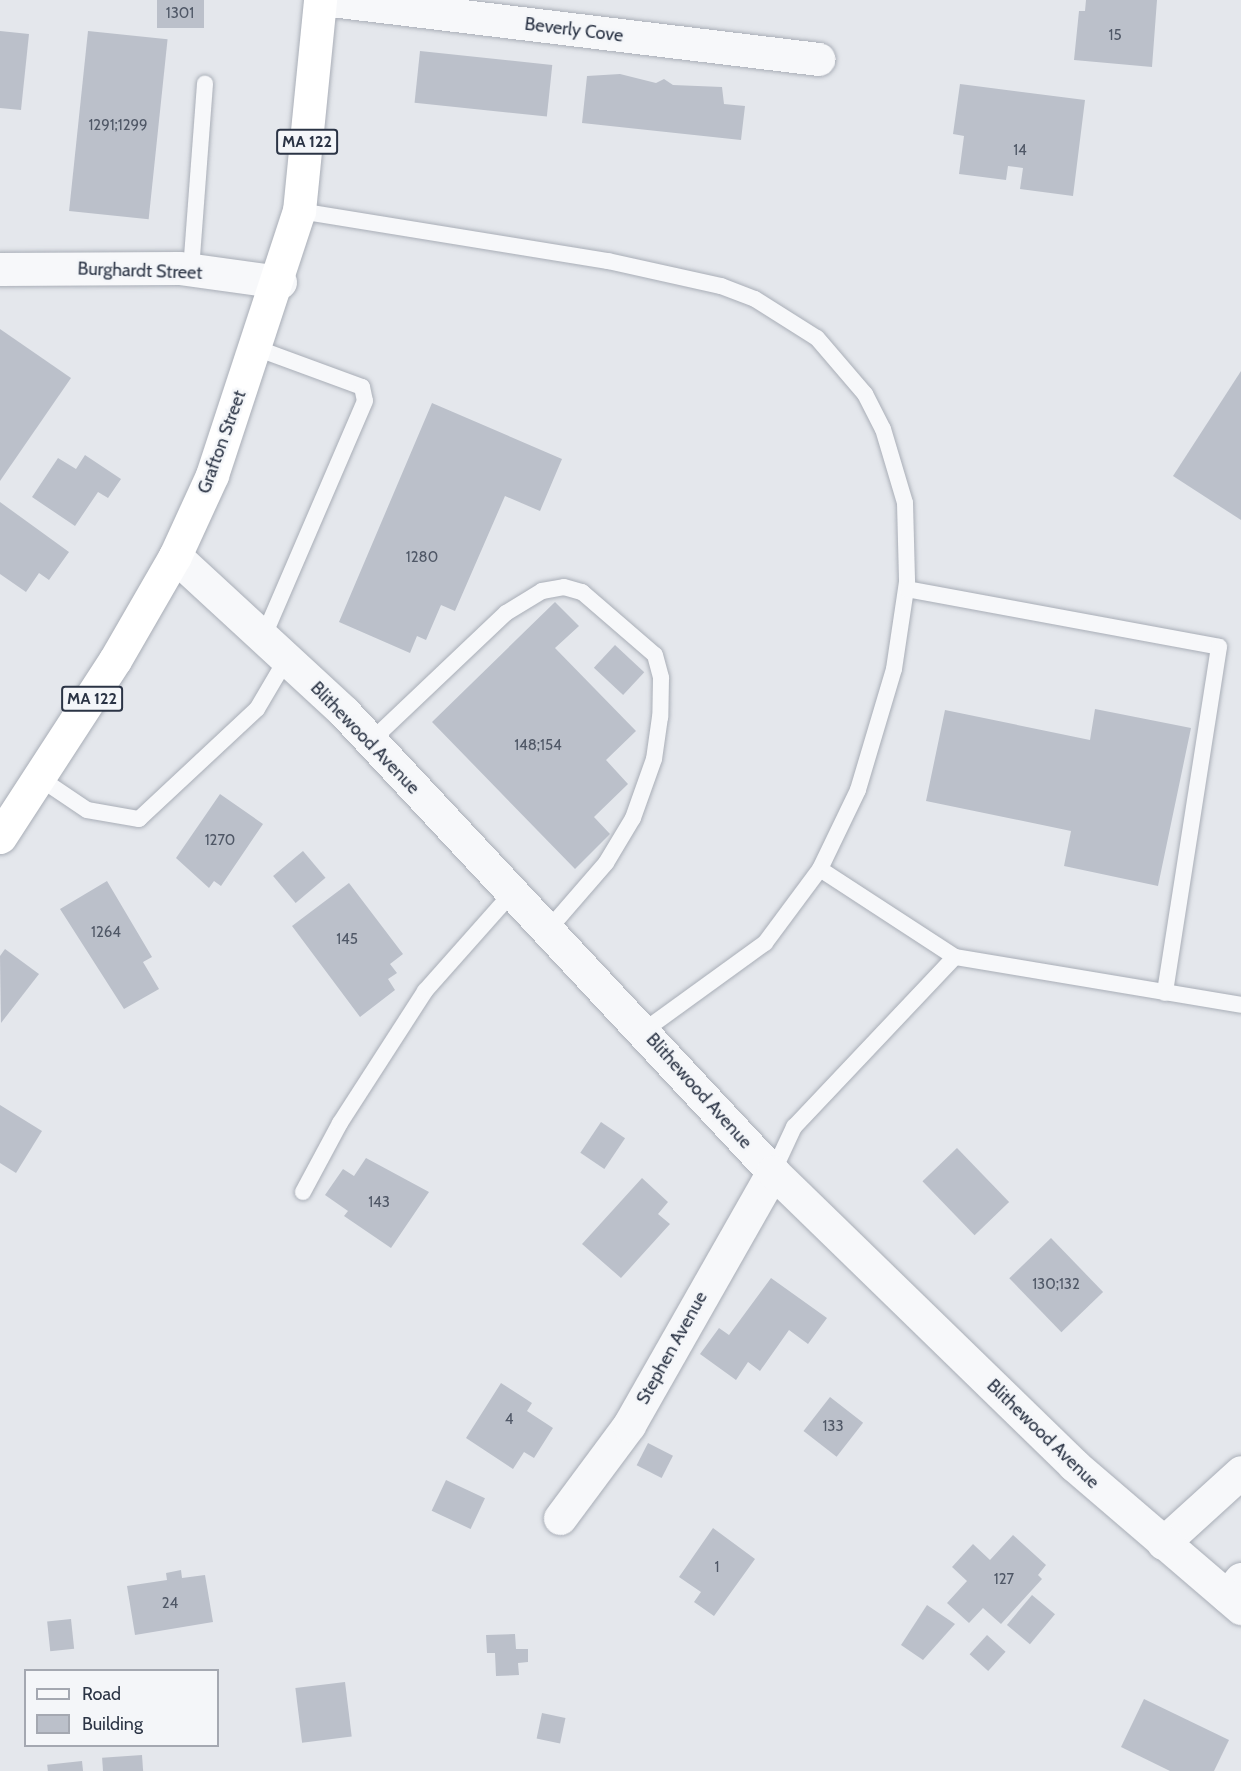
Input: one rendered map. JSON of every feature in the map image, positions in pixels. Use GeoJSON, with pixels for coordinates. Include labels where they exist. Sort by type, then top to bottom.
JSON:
{"type":"FeatureCollection","features":[{"type":"Feature","properties":{"kind":"highway","name":"Grafton Street"},"geometry":{"type":"LineString","coordinates":[[0,837],[41,779],[175,556],[212,475],[280,282],[299,211],[320,0]]}},
{"type":"Feature","properties":{"kind":"street","name":"Beverly Cove"},"geometry":{"type":"LineString","coordinates":[[331,0],[818,59]]}},
{"type":"Feature","properties":{"kind":"street","name":"Burghardt Street"},"geometry":{"type":"LineString","coordinates":[[0,269],[191,270],[280,282]]}},
{"type":"Feature","properties":{"kind":"street","name":"Blithewood Avenue"},"geometry":{"type":"LineString","coordinates":[[175,556],[275,647],[371,741],[511,894],[645,1030],[773,1172],[1074,1466],[1164,1543],[1236,1594]]}},
{"type":"Feature","properties":{"kind":"street","name":"Stephen Avenue"},"geometry":{"type":"LineString","coordinates":[[560,1518],[629,1425],[773,1172]]}},
{"type":"Feature","properties":{"kind":"street"},"geometry":{"type":"LineString","coordinates":[[1164,1543],[1241,1472]]}},
{"type":"Feature","properties":{"kind":"lane"},"geometry":{"type":"LineString","coordinates":[[191,270],[205,84]]}},
{"type":"Feature","properties":{"kind":"lane"},"geometry":{"type":"LineString","coordinates":[[299,211],[676,275],[721,286],[787,317],[843,363],[883,429],[905,503],[907,589],[894,669],[871,751],[842,828],[820,869],[765,943],[645,1030]]}},
{"type":"Feature","properties":{"kind":"lane"},"geometry":{"type":"LineString","coordinates":[[41,779],[87,810],[139,819],[257,709],[275,647],[366,401],[362,387],[255,348]]}},
{"type":"Feature","properties":{"kind":"lane"},"geometry":{"type":"LineString","coordinates":[[371,741],[506,614],[542,591],[564,587],[582,592],[655,655],[661,678],[654,759],[633,818],[606,863],[547,931]]}},
{"type":"Feature","properties":{"kind":"lane"},"geometry":{"type":"LineString","coordinates":[[907,589],[1219,647],[1165,993]]}},
{"type":"Feature","properties":{"kind":"lane"},"geometry":{"type":"LineString","coordinates":[[820,869],[955,957],[1241,1005]]}},
{"type":"Feature","properties":{"kind":"lane"},"geometry":{"type":"LineString","coordinates":[[303,1192],[340,1123],[425,991],[511,894]]}},
{"type":"Feature","properties":{"kind":"lane"},"geometry":{"type":"LineString","coordinates":[[773,1172],[794,1127],[955,957]]}},
{"type":"Feature","properties":{"kind":"building"},"geometry":{"type":"Polygon","coordinates":[[[157,0],[204,0],[204,28],[157,28],[157,0]]]}},
{"type":"Feature","properties":{"kind":"building"},"geometry":{"type":"Polygon","coordinates":[[[1086,0],[1157,0],[1152,67],[1074,60],[1079,11],[1085,11],[1086,0]]]}},
{"type":"Feature","properties":{"kind":"building"},"geometry":{"type":"Polygon","coordinates":[[[0,31],[29,34],[21,110],[0,108],[0,31]]]}},
{"type":"Feature","properties":{"kind":"building"},"geometry":{"type":"Polygon","coordinates":[[[88,31],[168,39],[149,219],[69,211],[88,31]]]}},
{"type":"Feature","properties":{"kind":"building"},"geometry":{"type":"Polygon","coordinates":[[[420,51],[552,65],[547,117],[415,103],[420,51]]]}},
{"type":"Feature","properties":{"kind":"building"},"geometry":{"type":"Polygon","coordinates":[[[620,74],[656,83],[664,79],[673,85],[722,87],[724,104],[745,106],[741,140],[582,123],[587,76],[620,74]]]}},
{"type":"Feature","properties":{"kind":"building"},"geometry":{"type":"Polygon","coordinates":[[[960,84],[1085,100],[1073,196],[1020,189],[1023,168],[1008,166],[1006,180],[959,174],[964,136],[953,134],[960,84]]]}},
{"type":"Feature","properties":{"kind":"building"},"geometry":{"type":"Polygon","coordinates":[[[0,329],[71,378],[0,481],[0,329]]]}},
{"type":"Feature","properties":{"kind":"building"},"geometry":{"type":"Polygon","coordinates":[[[1241,371],[1241,520],[1173,476],[1241,371]]]}},
{"type":"Feature","properties":{"kind":"building"},"geometry":{"type":"Polygon","coordinates":[[[432,403],[562,459],[540,511],[505,496],[455,611],[441,605],[426,640],[417,636],[410,653],[339,622],[432,403]]]}},
{"type":"Feature","properties":{"kind":"building"},"geometry":{"type":"Polygon","coordinates":[[[85,455],[121,479],[108,498],[98,492],[75,526],[32,497],[58,458],[76,469],[85,455]]]}},
{"type":"Feature","properties":{"kind":"building"},"geometry":{"type":"Polygon","coordinates":[[[0,502],[69,552],[49,580],[39,573],[26,592],[0,574],[0,502]]]}},
{"type":"Feature","properties":{"kind":"building"},"geometry":{"type":"Polygon","coordinates":[[[555,602],[579,626],[555,648],[636,731],[606,760],[628,784],[594,817],[610,834],[575,869],[432,722],[555,602]]]}},
{"type":"Feature","properties":{"kind":"building"},"geometry":{"type":"Polygon","coordinates":[[[615,645],[644,672],[623,695],[594,668],[615,645]]]}},
{"type":"Feature","properties":{"kind":"building"},"geometry":{"type":"Polygon","coordinates":[[[1095,709],[1191,728],[1158,886],[1064,866],[1071,831],[926,801],[945,710],[1090,740],[1095,709]]]}},
{"type":"Feature","properties":{"kind":"building"},"geometry":{"type":"Polygon","coordinates":[[[220,794],[263,824],[221,886],[214,881],[209,888],[176,858],[220,794]]]}},
{"type":"Feature","properties":{"kind":"building"},"geometry":{"type":"Polygon","coordinates":[[[303,851],[325,878],[296,903],[273,876],[303,851]]]}},
{"type":"Feature","properties":{"kind":"building"},"geometry":{"type":"Polygon","coordinates":[[[107,881],[152,957],[143,962],[159,989],[124,1009],[60,909],[107,881]]]}},
{"type":"Feature","properties":{"kind":"building"},"geometry":{"type":"Polygon","coordinates":[[[349,883],[403,954],[390,964],[397,973],[388,979],[395,990],[360,1017],[292,926],[349,883]]]}},
{"type":"Feature","properties":{"kind":"building"},"geometry":{"type":"Polygon","coordinates":[[[5,949],[39,974],[1,1023],[0,956],[5,949]]]}},
{"type":"Feature","properties":{"kind":"building"},"geometry":{"type":"Polygon","coordinates":[[[0,1105],[42,1131],[16,1173],[0,1163],[0,1105]]]}},
{"type":"Feature","properties":{"kind":"building"},"geometry":{"type":"Polygon","coordinates":[[[601,1122],[625,1138],[604,1169],[580,1153],[601,1122]]]}},
{"type":"Feature","properties":{"kind":"building"},"geometry":{"type":"Polygon","coordinates":[[[957,1148],[1009,1202],[975,1235],[922,1181],[957,1148]]]}},
{"type":"Feature","properties":{"kind":"building"},"geometry":{"type":"Polygon","coordinates":[[[366,1158],[429,1192],[391,1248],[344,1216],[348,1211],[325,1195],[343,1169],[354,1176],[366,1158]]]}},
{"type":"Feature","properties":{"kind":"building"},"geometry":{"type":"Polygon","coordinates":[[[642,1178],[668,1202],[658,1214],[670,1224],[621,1278],[582,1244],[642,1178]]]}},
{"type":"Feature","properties":{"kind":"building"},"geometry":{"type":"Polygon","coordinates":[[[1051,1238],[1103,1292],[1061,1332],[1009,1278],[1051,1238]]]}},
{"type":"Feature","properties":{"kind":"building"},"geometry":{"type":"Polygon","coordinates":[[[771,1278],[827,1318],[808,1344],[789,1330],[760,1371],[748,1362],[736,1380],[700,1354],[719,1328],[729,1335],[771,1278]]]}},
{"type":"Feature","properties":{"kind":"building"},"geometry":{"type":"Polygon","coordinates":[[[501,1383],[532,1403],[527,1411],[553,1428],[534,1458],[524,1452],[513,1469],[466,1438],[501,1383]]]}},
{"type":"Feature","properties":{"kind":"building"},"geometry":{"type":"Polygon","coordinates":[[[830,1397],[863,1423],[837,1457],[804,1431],[830,1397]]]}},
{"type":"Feature","properties":{"kind":"building"},"geometry":{"type":"Polygon","coordinates":[[[648,1443],[673,1456],[662,1478],[637,1465],[648,1443]]]}},
{"type":"Feature","properties":{"kind":"building"},"geometry":{"type":"Polygon","coordinates":[[[446,1480],[485,1498],[471,1529],[432,1511],[446,1480]]]}},
{"type":"Feature","properties":{"kind":"building"},"geometry":{"type":"Polygon","coordinates":[[[713,1528],[755,1559],[714,1616],[694,1602],[701,1592],[679,1577],[713,1528]]]}},
{"type":"Feature","properties":{"kind":"building"},"geometry":{"type":"Polygon","coordinates":[[[1013,1535],[1046,1565],[1038,1575],[1042,1579],[1001,1624],[983,1608],[969,1623],[947,1603],[967,1581],[952,1567],[973,1544],[990,1560],[1013,1535]]]}},
{"type":"Feature","properties":{"kind":"building"},"geometry":{"type":"Polygon","coordinates":[[[181,1570],[182,1578],[205,1575],[213,1622],[135,1635],[127,1586],[167,1580],[166,1573],[181,1570]]]}},
{"type":"Feature","properties":{"kind":"building"},"geometry":{"type":"Polygon","coordinates":[[[1032,1595],[1055,1614],[1030,1644],[1007,1625],[1032,1595]]]}},
{"type":"Feature","properties":{"kind":"building"},"geometry":{"type":"Polygon","coordinates":[[[927,1605],[955,1624],[923,1660],[901,1645],[927,1605]]]}},
{"type":"Feature","properties":{"kind":"building"},"geometry":{"type":"Polygon","coordinates":[[[71,1619],[74,1649],[50,1651],[47,1622],[71,1619]]]}},
{"type":"Feature","properties":{"kind":"building"},"geometry":{"type":"Polygon","coordinates":[[[515,1634],[516,1649],[528,1649],[528,1662],[518,1663],[519,1675],[496,1676],[495,1653],[487,1653],[486,1635],[515,1634]]]}},
{"type":"Feature","properties":{"kind":"building"},"geometry":{"type":"Polygon","coordinates":[[[987,1635],[1006,1652],[988,1671],[970,1654],[987,1635]]]}},
{"type":"Feature","properties":{"kind":"building"},"geometry":{"type":"Polygon","coordinates":[[[345,1682],[352,1737],[302,1743],[295,1688],[345,1682]]]}},
{"type":"Feature","properties":{"kind":"building"},"geometry":{"type":"Polygon","coordinates":[[[1144,1699],[1229,1740],[1214,1771],[1170,1771],[1121,1747],[1144,1699]]]}},
{"type":"Feature","properties":{"kind":"building"},"geometry":{"type":"Polygon","coordinates":[[[542,1713],[565,1718],[560,1743],[537,1738],[542,1713]]]}},
{"type":"Feature","properties":{"kind":"building"},"geometry":{"type":"Polygon","coordinates":[[[142,1755],[143,1771],[103,1771],[102,1758],[142,1755]]]}},
{"type":"Feature","properties":{"kind":"building"},"geometry":{"type":"Polygon","coordinates":[[[82,1761],[83,1771],[48,1771],[47,1765],[82,1761]]]}}]}
